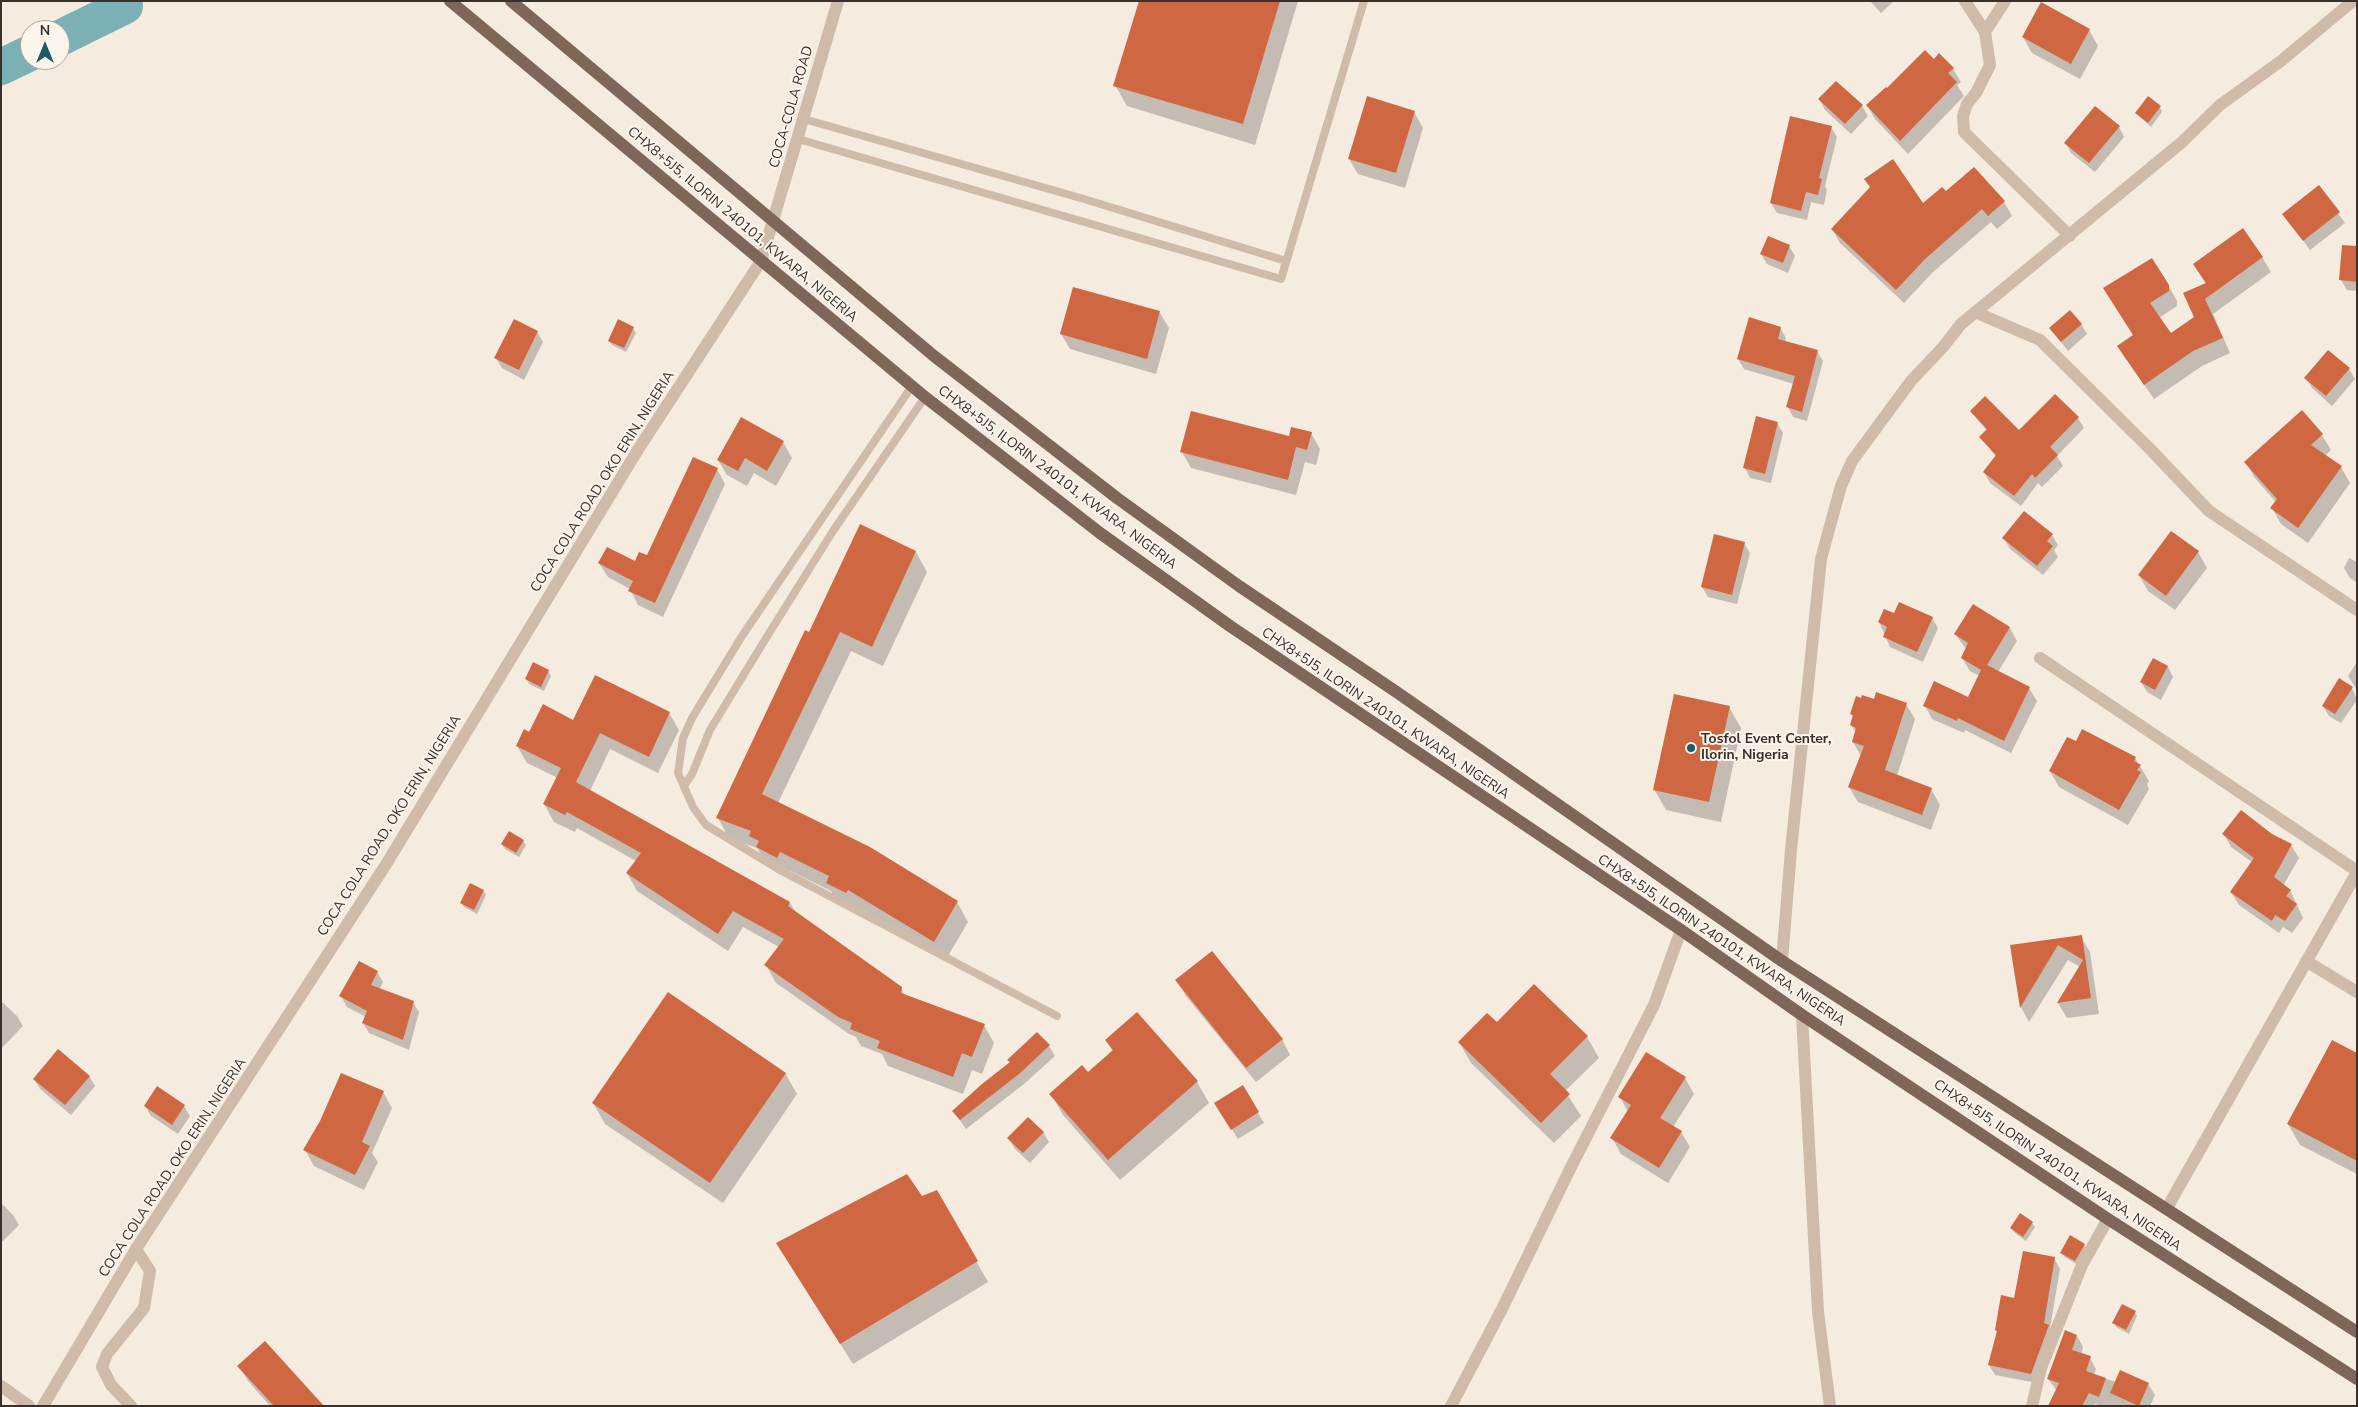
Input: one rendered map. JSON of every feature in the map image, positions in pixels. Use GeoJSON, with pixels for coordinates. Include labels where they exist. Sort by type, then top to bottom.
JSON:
{"type":"FeatureCollection","features":[{"type":"Feature","properties":{"kind":"main road","name":"CHX8+5J5, ILORIN 240101, KWARA, NIGERIA"},"geometry":{"type":"LineString","coordinates":[[450,1],[925,397],[1100,533],[1230,626],[1680,930],[1802,1016],[2108,1219],[2357,1379]]}},
{"type":"Feature","properties":{"kind":"main road","name":"CHX8+5J5, ILORIN 240101, KWARA, NIGERIA"},"geometry":{"type":"LineString","coordinates":[[511,1],[934,356],[1125,503],[1239,586],[1398,693],[1782,961],[2167,1208],[2320,1311],[2357,1332]]}},
{"type":"Feature","properties":{"kind":"street","name":"COCA-COLA ROAD"},"geometry":{"type":"LineString","coordinates":[[761,261],[838,1]]}},
{"type":"Feature","properties":{"kind":"street"},"geometry":{"type":"LineString","coordinates":[[1964,1],[1984,32],[1990,66],[1976,93],[1967,104],[1963,116],[1964,132],[2070,236]]}},
{"type":"Feature","properties":{"kind":"street"},"geometry":{"type":"LineString","coordinates":[[1984,32],[2005,1]]}},
{"type":"Feature","properties":{"kind":"street"},"geometry":{"type":"LineString","coordinates":[[1782,961],[1790,850],[1821,559],[1841,486],[1852,462],[1911,381],[1943,347],[1961,324],[2181,143],[2220,105],[2281,61],[2354,2]]}},
{"type":"Feature","properties":{"kind":"street","name":"COCA COLA ROAD, OKO ERIN, NIGERIA"},"geometry":{"type":"LineString","coordinates":[[43,1406],[136,1249],[385,866],[639,448],[761,261]]}},
{"type":"Feature","properties":{"kind":"street"},"geometry":{"type":"LineString","coordinates":[[1975,312],[2040,340],[2138,437],[2209,511],[2357,610]]}},
{"type":"Feature","properties":{"kind":"street"},"geometry":{"type":"LineString","coordinates":[[2040,658],[2357,872],[2167,1208]]}},
{"type":"Feature","properties":{"kind":"street"},"geometry":{"type":"LineString","coordinates":[[1451,1406],[1502,1309],[1570,1169],[1654,1005],[1680,930]]}},
{"type":"Feature","properties":{"kind":"street"},"geometry":{"type":"LineString","coordinates":[[2306,961],[2357,992]]}},
{"type":"Feature","properties":{"kind":"street"},"geometry":{"type":"LineString","coordinates":[[1802,1016],[1818,1312],[1830,1406]]}},
{"type":"Feature","properties":{"kind":"street"},"geometry":{"type":"LineString","coordinates":[[2032,1406],[2041,1368],[2079,1273],[2108,1219]]}},
{"type":"Feature","properties":{"kind":"street"},"geometry":{"type":"LineString","coordinates":[[131,1406],[111,1385],[102,1367],[108,1354],[144,1308],[150,1271],[136,1249]]}},
{"type":"Feature","properties":{"kind":"street"},"geometry":{"type":"LineString","coordinates":[[1,1386],[29,1406]]}},
{"type":"Feature","properties":{"kind":"lane"},"geometry":{"type":"LineString","coordinates":[[798,139],[1281,280],[1364,1]]}},
{"type":"Feature","properties":{"kind":"lane"},"geometry":{"type":"LineString","coordinates":[[804,118],[1084,199],[1286,261]]}},
{"type":"Feature","properties":{"kind":"lane"},"geometry":{"type":"LineString","coordinates":[[912,386],[742,636],[692,718],[683,738],[678,774],[693,807],[706,825],[780,870],[1057,1016]]}},
{"type":"Feature","properties":{"kind":"lane"},"geometry":{"type":"LineString","coordinates":[[684,786],[692,774],[710,730],[763,642],[833,531],[925,397]]}},
{"type":"Feature","properties":{"kind":"building"},"geometry":{"type":"Polygon","coordinates":[[[1139,1],[1280,1],[1243,124],[1113,86],[1139,1]]]}},
{"type":"Feature","properties":{"kind":"building"},"geometry":{"type":"Polygon","coordinates":[[[2041,2],[2090,29],[2071,64],[2022,37],[2041,2]]]}},
{"type":"Feature","properties":{"kind":"building"},"geometry":{"type":"Polygon","coordinates":[[[1925,50],[1934,59],[1939,53],[1954,68],[1948,73],[1957,82],[1900,141],[1866,105],[1887,88],[1925,50]]]}},
{"type":"Feature","properties":{"kind":"building"},"geometry":{"type":"Polygon","coordinates":[[[1836,81],[1863,105],[1845,124],[1818,99],[1836,81]]]}},
{"type":"Feature","properties":{"kind":"building"},"geometry":{"type":"Polygon","coordinates":[[[1367,96],[1415,111],[1396,173],[1348,159],[1367,96]]]}},
{"type":"Feature","properties":{"kind":"building"},"geometry":{"type":"Polygon","coordinates":[[[2148,96],[2161,106],[2148,123],[2135,113],[2148,96]]]}},
{"type":"Feature","properties":{"kind":"building"},"geometry":{"type":"Polygon","coordinates":[[[2095,106],[2120,126],[2089,163],[2064,143],[2095,106]]]}},
{"type":"Feature","properties":{"kind":"building"},"geometry":{"type":"Polygon","coordinates":[[[1790,116],[1832,126],[1819,178],[1822,179],[1818,195],[1806,192],[1801,211],[1770,203],[1790,116]]]}},
{"type":"Feature","properties":{"kind":"building"},"geometry":{"type":"Polygon","coordinates":[[[1893,159],[1923,203],[1942,187],[1946,191],[1974,167],[2005,201],[1988,216],[1982,209],[1925,259],[1896,290],[1831,229],[1870,187],[1864,179],[1893,159]]]}},
{"type":"Feature","properties":{"kind":"building"},"geometry":{"type":"Polygon","coordinates":[[[2319,185],[2340,212],[2303,241],[2282,214],[2319,185]]]}},
{"type":"Feature","properties":{"kind":"building"},"geometry":{"type":"Polygon","coordinates":[[[2243,228],[2263,257],[2205,299],[2223,338],[2193,351],[2144,385],[2117,346],[2133,335],[2103,288],[2152,258],[2169,285],[2169,291],[2150,303],[2171,333],[2194,317],[2183,293],[2206,283],[2193,264],[2243,228]]]}},
{"type":"Feature","properties":{"kind":"building"},"geometry":{"type":"Polygon","coordinates":[[[1768,236],[1790,245],[1783,263],[1760,254],[1768,236]]]}},
{"type":"Feature","properties":{"kind":"building"},"geometry":{"type":"Polygon","coordinates":[[[2342,245],[2357,246],[2357,282],[2339,280],[2342,245]]]}},
{"type":"Feature","properties":{"kind":"building"},"geometry":{"type":"Polygon","coordinates":[[[1073,287],[1160,311],[1147,359],[1060,334],[1073,287]]]}},
{"type":"Feature","properties":{"kind":"building"},"geometry":{"type":"Polygon","coordinates":[[[2070,310],[2082,324],[2061,342],[2049,328],[2070,310]]]}},
{"type":"Feature","properties":{"kind":"building"},"geometry":{"type":"Polygon","coordinates":[[[1749,317],[1781,327],[1778,339],[1818,350],[1802,412],[1786,407],[1795,376],[1737,359],[1749,317]]]}},
{"type":"Feature","properties":{"kind":"building"},"geometry":{"type":"Polygon","coordinates":[[[514,319],[538,331],[519,370],[494,358],[514,319]]]}},
{"type":"Feature","properties":{"kind":"building"},"geometry":{"type":"Polygon","coordinates":[[[618,319],[634,327],[624,348],[608,341],[618,319]]]}},
{"type":"Feature","properties":{"kind":"building"},"geometry":{"type":"Polygon","coordinates":[[[2328,350],[2350,368],[2326,396],[2304,378],[2328,350]]]}},
{"type":"Feature","properties":{"kind":"building"},"geometry":{"type":"Polygon","coordinates":[[[2055,394],[2079,417],[2050,447],[2058,455],[2035,478],[2032,474],[2014,496],[1983,472],[1996,455],[1979,437],[1987,429],[1970,411],[1985,396],[2019,430],[2055,394]]]}},
{"type":"Feature","properties":{"kind":"building"},"geometry":{"type":"Polygon","coordinates":[[[2302,410],[2323,434],[2311,445],[2342,466],[2298,528],[2270,508],[2277,499],[2244,462],[2302,410]]]}},
{"type":"Feature","properties":{"kind":"building"},"geometry":{"type":"Polygon","coordinates":[[[1191,411],[1289,436],[1291,427],[1312,432],[1307,450],[1296,447],[1288,480],[1180,452],[1191,411]]]}},
{"type":"Feature","properties":{"kind":"building"},"geometry":{"type":"Polygon","coordinates":[[[1756,416],[1778,422],[1765,474],[1743,468],[1756,416]]]}},
{"type":"Feature","properties":{"kind":"building"},"geometry":{"type":"Polygon","coordinates":[[[741,417],[784,441],[767,471],[745,458],[738,471],[717,460],[741,417]]]}},
{"type":"Feature","properties":{"kind":"building"},"geometry":{"type":"Polygon","coordinates":[[[693,457],[718,468],[655,603],[628,591],[633,581],[598,563],[607,547],[635,561],[639,552],[647,555],[693,457]]]}},
{"type":"Feature","properties":{"kind":"building"},"geometry":{"type":"Polygon","coordinates":[[[2024,511],[2053,534],[2047,541],[2053,546],[2037,566],[2002,538],[2024,511]]]}},
{"type":"Feature","properties":{"kind":"building"},"geometry":{"type":"Polygon","coordinates":[[[860,524],[916,551],[872,647],[840,632],[762,794],[870,847],[958,901],[934,942],[848,890],[846,893],[826,883],[829,876],[780,852],[777,858],[756,847],[759,841],[749,836],[751,831],[716,818],[805,630],[809,632],[860,524]]]}},
{"type":"Feature","properties":{"kind":"building"},"geometry":{"type":"Polygon","coordinates":[[[2171,531],[2199,551],[2166,596],[2138,575],[2171,531]]]}},
{"type":"Feature","properties":{"kind":"building"},"geometry":{"type":"Polygon","coordinates":[[[1714,534],[1745,542],[1732,595],[1701,587],[1714,534]]]}},
{"type":"Feature","properties":{"kind":"building"},"geometry":{"type":"Polygon","coordinates":[[[1899,602],[1933,617],[1917,652],[1883,637],[1887,627],[1878,622],[1884,609],[1894,613],[1899,602]]]}},
{"type":"Feature","properties":{"kind":"building"},"geometry":{"type":"Polygon","coordinates":[[[1973,604],[2010,627],[1987,665],[2030,687],[2004,741],[1958,718],[1957,721],[1923,706],[1934,681],[1968,697],[1981,670],[1961,658],[1968,643],[1954,634],[1973,604]]]}},
{"type":"Feature","properties":{"kind":"building"},"geometry":{"type":"Polygon","coordinates":[[[2153,658],[2168,666],[2155,690],[2140,682],[2153,658]]]}},
{"type":"Feature","properties":{"kind":"building"},"geometry":{"type":"Polygon","coordinates":[[[533,662],[549,670],[541,687],[525,679],[533,662]]]}},
{"type":"Feature","properties":{"kind":"building"},"geometry":{"type":"Polygon","coordinates":[[[595,675],[670,712],[649,757],[600,733],[576,782],[790,902],[788,906],[902,987],[901,993],[985,1024],[972,1057],[962,1053],[953,1077],[877,1048],[880,1041],[850,1029],[852,1023],[838,1017],[764,965],[784,939],[733,911],[718,934],[626,873],[641,853],[567,812],[565,815],[543,804],[561,768],[516,746],[524,729],[529,732],[543,704],[573,720],[595,675]]]}},
{"type":"Feature","properties":{"kind":"building"},"geometry":{"type":"Polygon","coordinates":[[[2339,678],[2353,687],[2335,714],[2322,706],[2339,678]]]}},
{"type":"Feature","properties":{"kind":"building"},"geometry":{"type":"Polygon","coordinates":[[[1876,692],[1907,703],[1885,770],[1932,788],[1922,815],[1848,787],[1864,746],[1852,742],[1856,728],[1850,725],[1853,715],[1850,714],[1856,696],[1861,698],[1862,695],[1874,699],[1876,692]]]}},
{"type":"Feature","properties":{"kind":"building","name":"Tosfol Event Center, Ilorin, Nigeria"},"geometry":{"type":"Polygon","coordinates":[[[1674,694],[1730,706],[1709,802],[1653,790],[1674,694]]]}},
{"type":"Feature","properties":{"kind":"building"},"geometry":{"type":"Polygon","coordinates":[[[2082,729],[2136,757],[2134,761],[2141,765],[2137,770],[2141,772],[2119,810],[2049,771],[2067,737],[2076,741],[2082,729]]]}},
{"type":"Feature","properties":{"kind":"building"},"geometry":{"type":"Polygon","coordinates":[[[2241,810],[2272,834],[2292,844],[2274,877],[2291,890],[2286,896],[2297,904],[2285,921],[2275,915],[2272,921],[2230,892],[2254,858],[2222,834],[2241,810]]]}},
{"type":"Feature","properties":{"kind":"building"},"geometry":{"type":"Polygon","coordinates":[[[509,831],[524,840],[516,853],[501,844],[509,831]]]}},
{"type":"Feature","properties":{"kind":"building"},"geometry":{"type":"Polygon","coordinates":[[[470,883],[484,890],[474,910],[460,903],[470,883]]]}},
{"type":"Feature","properties":{"kind":"building"},"geometry":{"type":"Polygon","coordinates":[[[2082,935],[2091,998],[2057,1003],[2083,960],[2058,945],[2020,1008],[2010,945],[2082,935]]]}},
{"type":"Feature","properties":{"kind":"building"},"geometry":{"type":"Polygon","coordinates":[[[1212,951],[1283,1039],[1246,1068],[1175,980],[1212,951]]]}},
{"type":"Feature","properties":{"kind":"building"},"geometry":{"type":"Polygon","coordinates":[[[359,961],[378,971],[371,985],[414,1001],[403,1040],[362,1023],[367,1011],[339,996],[359,961]]]}},
{"type":"Feature","properties":{"kind":"building"},"geometry":{"type":"Polygon","coordinates":[[[1534,984],[1588,1036],[1550,1074],[1570,1094],[1541,1123],[1458,1042],[1487,1013],[1497,1022],[1534,984]]]}},
{"type":"Feature","properties":{"kind":"building"},"geometry":{"type":"Polygon","coordinates":[[[668,992],[786,1073],[710,1183],[592,1103],[668,992]]]}},
{"type":"Feature","properties":{"kind":"building"},"geometry":{"type":"Polygon","coordinates":[[[1137,1012],[1198,1081],[1108,1160],[1049,1094],[1082,1065],[1088,1072],[1113,1050],[1105,1040],[1137,1012]]]}},
{"type":"Feature","properties":{"kind":"building"},"geometry":{"type":"Polygon","coordinates":[[[1037,1032],[1050,1045],[1019,1074],[960,1120],[952,1111],[1010,1062],[1007,1060],[1037,1032]]]}},
{"type":"Feature","properties":{"kind":"building"},"geometry":{"type":"Polygon","coordinates":[[[2332,1040],[2357,1053],[2357,1161],[2287,1124],[2332,1040]]]}},
{"type":"Feature","properties":{"kind":"building"},"geometry":{"type":"Polygon","coordinates":[[[58,1049],[90,1076],[65,1105],[33,1079],[58,1049]]]}},
{"type":"Feature","properties":{"kind":"building"},"geometry":{"type":"Polygon","coordinates":[[[1646,1052],[1686,1077],[1660,1118],[1682,1131],[1659,1168],[1610,1138],[1631,1105],[1618,1097],[1646,1052]]]}},
{"type":"Feature","properties":{"kind":"building"},"geometry":{"type":"Polygon","coordinates":[[[341,1073],[384,1091],[362,1142],[370,1146],[355,1175],[303,1150],[320,1121],[341,1073]]]}},
{"type":"Feature","properties":{"kind":"building"},"geometry":{"type":"Polygon","coordinates":[[[1243,1085],[1259,1112],[1231,1130],[1214,1103],[1243,1085]]]}},
{"type":"Feature","properties":{"kind":"building"},"geometry":{"type":"Polygon","coordinates":[[[157,1086],[185,1105],[172,1125],[144,1106],[157,1086]]]}},
{"type":"Feature","properties":{"kind":"building"},"geometry":{"type":"Polygon","coordinates":[[[1028,1117],[1044,1132],[1023,1153],[1007,1138],[1028,1117]]]}},
{"type":"Feature","properties":{"kind":"building"},"geometry":{"type":"Polygon","coordinates":[[[907,1174],[922,1196],[937,1190],[978,1261],[840,1344],[776,1243],[907,1174]]]}},
{"type":"Feature","properties":{"kind":"building"},"geometry":{"type":"Polygon","coordinates":[[[2020,1213],[2033,1222],[2023,1237],[2010,1228],[2020,1213]]]}},
{"type":"Feature","properties":{"kind":"building"},"geometry":{"type":"Polygon","coordinates":[[[2070,1235],[2085,1244],[2075,1261],[2060,1253],[2070,1235]]]}},
{"type":"Feature","properties":{"kind":"building"},"geometry":{"type":"Polygon","coordinates":[[[2023,1251],[2055,1257],[2044,1323],[2049,1325],[2031,1374],[1988,1365],[1997,1331],[1995,1330],[2001,1295],[2014,1298],[2023,1251]]]}},
{"type":"Feature","properties":{"kind":"building"},"geometry":{"type":"Polygon","coordinates":[[[2122,1304],[2136,1311],[2126,1330],[2112,1323],[2122,1304]]]}},
{"type":"Feature","properties":{"kind":"building"},"geometry":{"type":"Polygon","coordinates":[[[2065,1330],[2077,1335],[2072,1350],[2091,1356],[2086,1371],[2106,1378],[2099,1397],[2089,1393],[2082,1406],[2048,1406],[2059,1383],[2047,1379],[2065,1330]]]}},
{"type":"Feature","properties":{"kind":"building"},"geometry":{"type":"Polygon","coordinates":[[[265,1341],[324,1406],[274,1406],[237,1366],[265,1341]]]}},
{"type":"Feature","properties":{"kind":"building"},"geometry":{"type":"Polygon","coordinates":[[[2120,1370],[2149,1383],[2139,1406],[2110,1393],[2120,1370]]]}},
{"type":"Feature","properties":{"kind":"waterway"},"geometry":{"type":"LineString","coordinates":[[70,33],[125,6],[123,1]]}},
{"type":"Feature","properties":{"kind":"waterway"},"geometry":{"type":"LineString","coordinates":[[1,67],[20,58]]}},
{"type":"Feature","properties":{"kind":"place","name":"Tosfol Event Center, Ilorin, Nigeria"},"geometry":{"type":"Point","coordinates":[1691,748]}}]}
